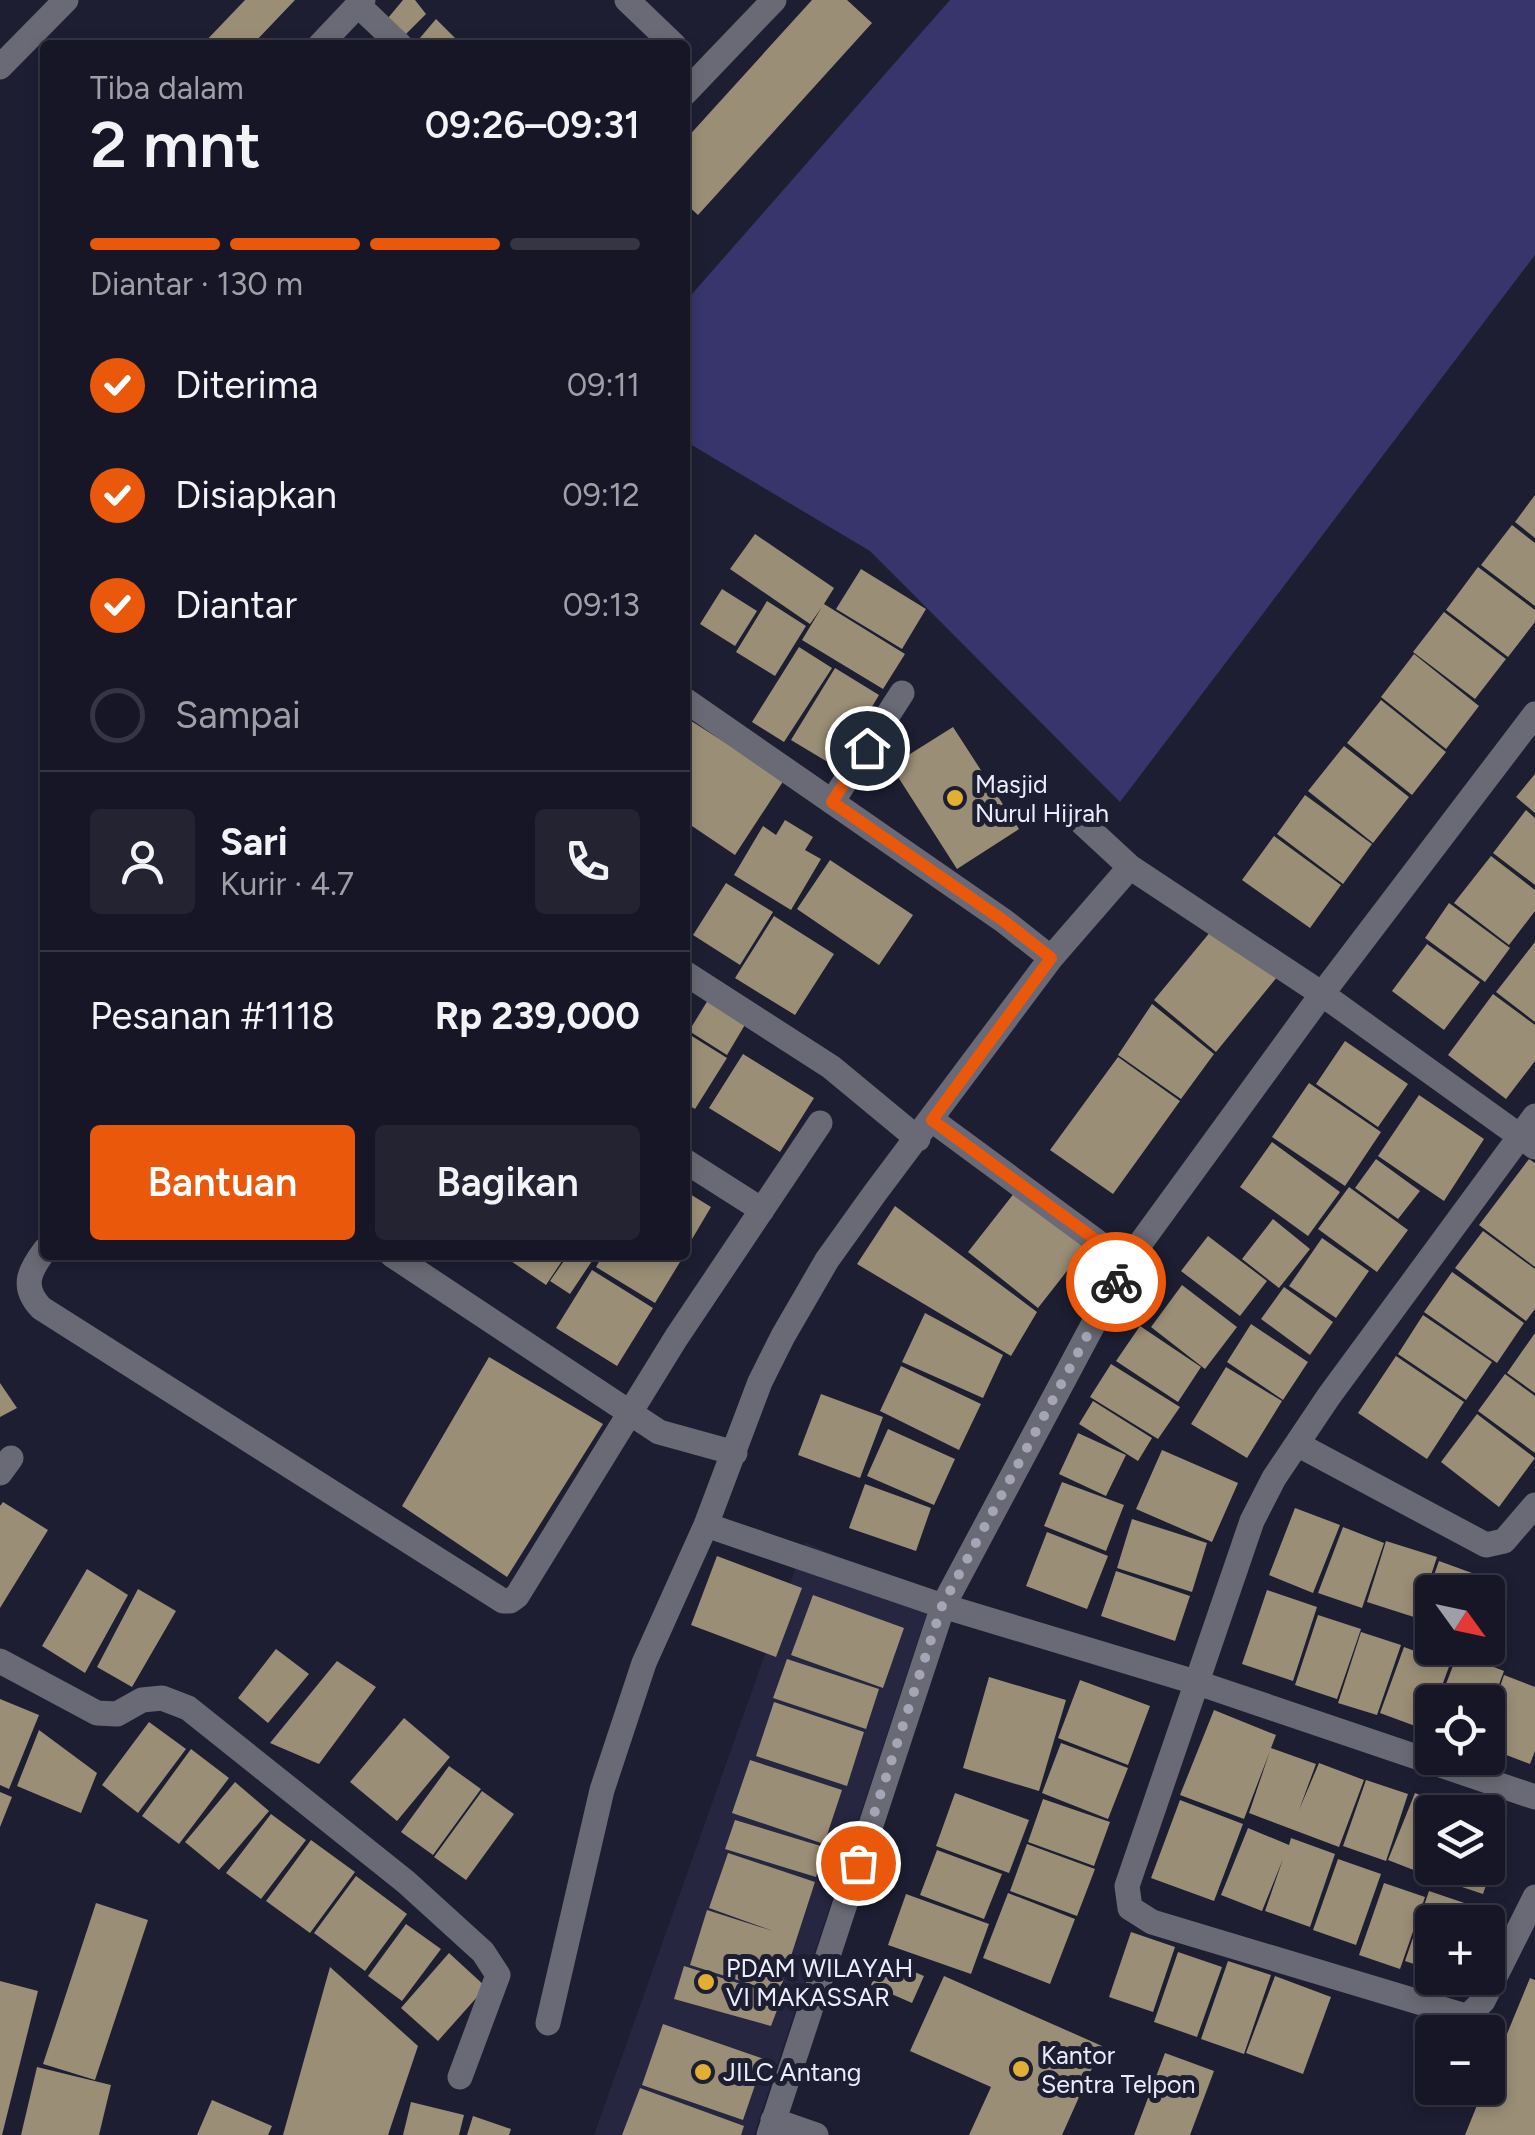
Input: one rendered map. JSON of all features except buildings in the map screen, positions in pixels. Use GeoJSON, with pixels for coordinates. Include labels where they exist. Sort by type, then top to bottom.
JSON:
{"type":"FeatureCollection","features":[{"type":"Feature","properties":{"kind":"street"},"geometry":{"type":"LineString","coordinates":[[0,67],[66,0]]}},
{"type":"Feature","properties":{"kind":"street"},"geometry":{"type":"LineString","coordinates":[[627,0],[669,40]]}},
{"type":"Feature","properties":{"kind":"street"},"geometry":{"type":"LineString","coordinates":[[694,65],[774,0]]}},
{"type":"Feature","properties":{"kind":"street"},"geometry":{"type":"LineString","coordinates":[[325,40],[361,2],[395,40]]}},
{"type":"Feature","properties":{"kind":"street"},"geometry":{"type":"LineString","coordinates":[[832,802],[902,693]]}},
{"type":"Feature","properties":{"kind":"street"},"geometry":{"type":"LineString","coordinates":[[690,703],[1043,951]]}},
{"type":"Feature","properties":{"kind":"street"},"geometry":{"type":"LineString","coordinates":[[816,2135],[771,2127],[942,1606],[1126,1262],[1322,994],[1535,714]]}},
{"type":"Feature","properties":{"kind":"street"},"geometry":{"type":"LineString","coordinates":[[1077,818],[1121,858],[1530,1133],[1274,1478],[1252,1521],[1195,1682],[1127,1886],[1130,1908],[1152,1922],[1462,2015],[1476,2010],[1482,2001],[1535,1897]]}},
{"type":"Feature","properties":{"kind":"street"},"geometry":{"type":"LineString","coordinates":[[548,2024],[602,1790],[644,1662],[735,1454],[760,1382],[827,1260],[1043,951],[1121,858]]}},
{"type":"Feature","properties":{"kind":"street"},"geometry":{"type":"LineString","coordinates":[[690,976],[831,1067],[876,1104],[1126,1262]]}},
{"type":"Feature","properties":{"kind":"street"},"geometry":{"type":"LineString","coordinates":[[40,1258],[28,1276],[28,1289],[41,1308],[503,1601],[516,1598],[630,1412],[820,1123]]}},
{"type":"Feature","properties":{"kind":"street"},"geometry":{"type":"LineString","coordinates":[[690,1164],[762,1210]]}},
{"type":"Feature","properties":{"kind":"street"},"geometry":{"type":"LineString","coordinates":[[400,1260],[659,1432],[735,1454]]}},
{"type":"Feature","properties":{"kind":"street"},"geometry":{"type":"LineString","coordinates":[[1297,1444],[1486,1545],[1504,1541],[1535,1505]]}},
{"type":"Feature","properties":{"kind":"street"},"geometry":{"type":"LineString","coordinates":[[706,1524],[942,1606],[1195,1682],[1535,1798]]}},
{"type":"Feature","properties":{"kind":"street"},"geometry":{"type":"LineString","coordinates":[[0,1661],[98,1713],[117,1714],[142,1700],[162,1698],[188,1708],[406,1882],[483,1952],[498,1975],[460,2077]]}},
{"type":"Feature","properties":{"kind":"shaded area"},"geometry":{"type":"Polygon","coordinates":[[[950,0],[1535,0],[1535,255],[1120,802],[870,551],[690,444],[690,296],[950,0]]]}},
{"type":"Feature","properties":{"kind":"shaded area"},"geometry":{"type":"Polygon","coordinates":[[[805,1542],[931,1601],[754,2135],[594,2135],[805,1542]]]}},
{"type":"Feature","properties":{"kind":"way so far"},"geometry":{"type":"LineString","coordinates":[[858,1863],[942,1606],[1116,1282]]}},
{"type":"Feature","properties":{"kind":"place","name":"Masjid Nurul Hijrah"},"geometry":{"type":"Point","coordinates":[955,798]}},
{"type":"Feature","properties":{"kind":"place","name":"PDAM WILAYAH VI MAKASSAR"},"geometry":{"type":"Point","coordinates":[706,1982]}},
{"type":"Feature","properties":{"kind":"place","name":"Kantor Sentra Telpon"},"geometry":{"type":"Point","coordinates":[1021,2069]}},
{"type":"Feature","properties":{"kind":"place","name":"JILC Antang"},"geometry":{"type":"Point","coordinates":[703,2072]}},
{"type":"Feature","properties":{"kind":"route"},"geometry":{"type":"LineString","coordinates":[[867,748],[832,802],[1051,958],[932,1120],[1126,1262],[1116,1282]]}}]}
